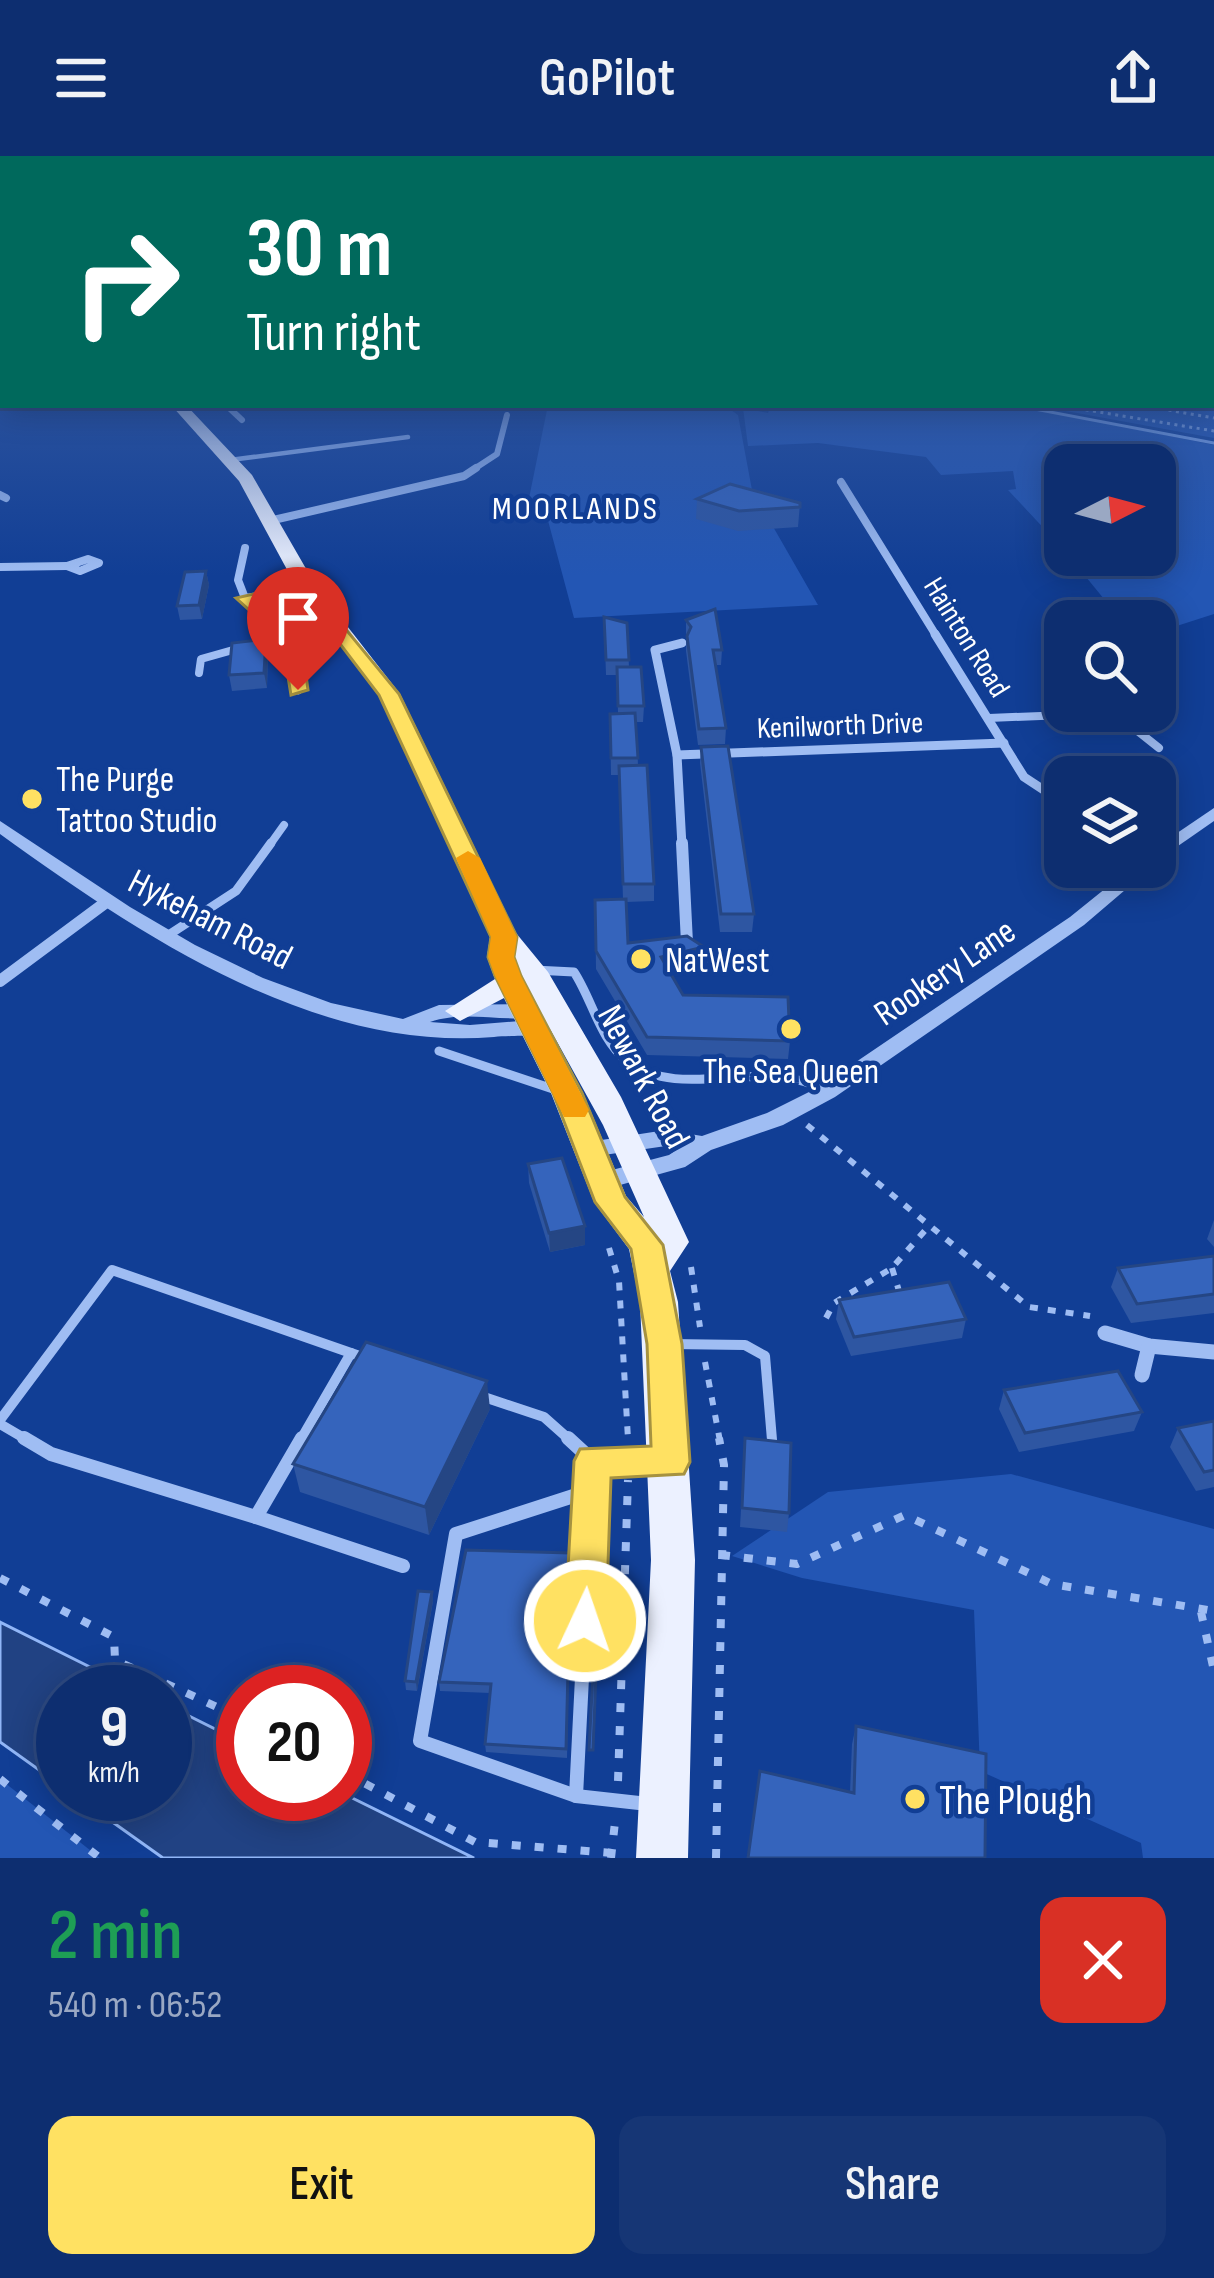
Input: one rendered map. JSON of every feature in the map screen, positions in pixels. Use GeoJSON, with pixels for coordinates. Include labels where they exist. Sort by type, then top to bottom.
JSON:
{"type":"FeatureCollection","features":[{"type":"Feature","properties":{"kind":"main road","name":"Newark Road"},"geometry":{"type":"LineString","coordinates":[[190,417],[230,460],[307,588],[389,694],[504,937],[501,957],[635,1157],[670,1242],[683,1343],[671,1462],[674,1560],[662,1858]]}},
{"type":"Feature","properties":{"kind":"main road"},"geometry":{"type":"LineString","coordinates":[[460,1011],[518,976]]}},
{"type":"Feature","properties":{"kind":"main road","name":"Newark Road"},"geometry":{"type":"LineString","coordinates":[[545,1018],[567,1093],[596,1165],[646,1245],[671,1263]]}},
{"type":"Feature","properties":{"kind":"street"},"geometry":{"type":"LineString","coordinates":[[269,521],[464,476],[497,454],[506,417]]}},
{"type":"Feature","properties":{"kind":"street","name":"Hainton Road"},"geometry":{"type":"LineString","coordinates":[[841,482],[1032,787],[1044,793]]}},
{"type":"Feature","properties":{"kind":"street"},"geometry":{"type":"LineString","coordinates":[[245,548],[238,580],[244,598],[294,643],[298,690]]}},
{"type":"Feature","properties":{"kind":"street"},"geometry":{"type":"LineString","coordinates":[[0,567],[67,566]]}},
{"type":"Feature","properties":{"kind":"street"},"geometry":{"type":"LineString","coordinates":[[244,598],[307,588]]}},
{"type":"Feature","properties":{"kind":"street"},"geometry":{"type":"LineString","coordinates":[[671,945],[687,943],[676,755],[655,650],[682,643]]}},
{"type":"Feature","properties":{"kind":"street","name":"Kenilworth Drive"},"geometry":{"type":"LineString","coordinates":[[676,755],[1004,743]]}},
{"type":"Feature","properties":{"kind":"street","name":"Rookery Lane"},"geometry":{"type":"LineString","coordinates":[[1176,841],[1214,813]]}},
{"type":"Feature","properties":{"kind":"street","name":"Hykeham Road"},"geometry":{"type":"LineString","coordinates":[[0,827],[163,939],[331,1014],[411,1024],[440,1033],[545,1018]]}},
{"type":"Feature","properties":{"kind":"street","name":"Rookery Lane"},"geometry":{"type":"LineString","coordinates":[[596,1165],[635,1157],[677,1161],[703,1144],[781,1125],[1077,921],[1117,888]]}},
{"type":"Feature","properties":{"kind":"street"},"geometry":{"type":"LineString","coordinates":[[0,981],[105,903]]}},
{"type":"Feature","properties":{"kind":"street","name":"Hykeham Road"},"geometry":{"type":"LineString","coordinates":[[411,1024],[422,1015],[460,1011],[545,1018]]}},
{"type":"Feature","properties":{"kind":"street"},"geometry":{"type":"LineString","coordinates":[[1105,1333],[1149,1346],[1214,1352]]}},
{"type":"Feature","properties":{"kind":"street"},"geometry":{"type":"LineString","coordinates":[[1142,1375],[1149,1346]]}},
{"type":"Feature","properties":{"kind":"lane"},"geometry":{"type":"LineString","coordinates":[[230,460],[408,437]]}},
{"type":"Feature","properties":{"kind":"lane"},"geometry":{"type":"LineString","coordinates":[[200,673],[201,659],[212,652],[294,643]]}},
{"type":"Feature","properties":{"kind":"lane"},"geometry":{"type":"LineString","coordinates":[[989,718],[1114,713],[1159,748]]}},
{"type":"Feature","properties":{"kind":"lane"},"geometry":{"type":"LineString","coordinates":[[163,939],[236,891],[284,825]]}},
{"type":"Feature","properties":{"kind":"lane"},"geometry":{"type":"LineString","coordinates":[[687,943],[709,958],[758,956]]}},
{"type":"Feature","properties":{"kind":"lane"},"geometry":{"type":"LineString","coordinates":[[518,976],[574,972],[617,1052],[643,1072],[803,1075],[827,1092]]}},
{"type":"Feature","properties":{"kind":"lane"},"geometry":{"type":"LineString","coordinates":[[439,1051],[567,1093]]}},
{"type":"Feature","properties":{"kind":"lane"},"geometry":{"type":"LineString","coordinates":[[481,1065],[490,1054]]}},
{"type":"Feature","properties":{"kind":"lane"},"geometry":{"type":"LineString","coordinates":[[394,1367],[112,1270],[0,1422],[51,1454],[404,1566]]}},
{"type":"Feature","properties":{"kind":"lane"},"geometry":{"type":"LineString","coordinates":[[683,1343],[745,1346],[764,1356],[772,1440]]}},
{"type":"Feature","properties":{"kind":"lane"},"geometry":{"type":"LineString","coordinates":[[256,1517],[351,1353]]}},
{"type":"Feature","properties":{"kind":"lane"},"geometry":{"type":"LineString","coordinates":[[458,1389],[544,1417],[593,1461],[671,1462]]}},
{"type":"Feature","properties":{"kind":"lane"},"geometry":{"type":"LineString","coordinates":[[576,1796],[593,1461]]}},
{"type":"Feature","properties":{"kind":"lane"},"geometry":{"type":"LineString","coordinates":[[592,1490],[456,1534],[420,1741],[576,1796],[665,1805]]}},
{"type":"Feature","properties":{"kind":"path"},"geometry":{"type":"LineString","coordinates":[[1131,417],[1214,431]]}},
{"type":"Feature","properties":{"kind":"path"},"geometry":{"type":"LineString","coordinates":[[781,1125],[805,1123],[1029,1307],[1092,1316],[1105,1333]]}},
{"type":"Feature","properties":{"kind":"path"},"geometry":{"type":"LineString","coordinates":[[826,1318],[834,1303],[892,1268],[929,1226]]}},
{"type":"Feature","properties":{"kind":"path"},"geometry":{"type":"LineString","coordinates":[[671,1263],[683,1343],[722,1440],[716,1858]]}},
{"type":"Feature","properties":{"kind":"path"},"geometry":{"type":"LineString","coordinates":[[892,1268],[901,1302]]}},
{"type":"Feature","properties":{"kind":"path"},"geometry":{"type":"LineString","coordinates":[[854,1293],[859,1312]]}},
{"type":"Feature","properties":{"kind":"path"},"geometry":{"type":"LineString","coordinates":[[721,1555],[796,1564],[905,1515],[1052,1584],[1214,1611]]}},
{"type":"Feature","properties":{"kind":"path"},"geometry":{"type":"LineString","coordinates":[[0,1578],[114,1637],[115,1660],[216,1707]]}},
{"type":"Feature","properties":{"kind":"path"},"geometry":{"type":"LineString","coordinates":[[1201,1610],[1214,1671]]}},
{"type":"Feature","properties":{"kind":"path"},"geometry":{"type":"LineString","coordinates":[[0,1779],[100,1858]]}},
{"type":"Feature","properties":{"kind":"path"},"geometry":{"type":"LineString","coordinates":[[372,1787],[475,1841],[612,1853]]}},
{"type":"Feature","properties":{"kind":"shaded area"},"geometry":{"type":"Polygon","coordinates":[[[545,417],[738,417],[752,490],[818,605],[574,618],[546,513],[526,513],[545,417]]]}},
{"type":"Feature","properties":{"kind":"shaded area"},"geometry":{"type":"Polygon","coordinates":[[[744,417],[1078,417],[1214,445],[1214,614],[1176,626],[1176,600],[1105,600],[1085,576],[1176,576],[1176,444],[1044,444],[1044,529],[1008,490],[1016,489],[1013,471],[941,475],[926,457],[818,443],[748,446],[744,417]]]}},
{"type":"Feature","properties":{"kind":"shaded area"},"geometry":{"type":"Polygon","coordinates":[[[1101,417],[1214,417],[1214,438],[1101,417]]]}},
{"type":"Feature","properties":{"kind":"shaded area"},"geometry":{"type":"Polygon","coordinates":[[[1011,1474],[1214,1529],[1214,1858],[1143,1858],[1141,1843],[980,1771],[974,1610],[802,1578],[732,1556],[828,1492],[1011,1474]]]}},
{"type":"Feature","properties":{"kind":"shaded area"},"geometry":{"type":"Polygon","coordinates":[[[0,1622],[86,1665],[36,1665],[36,1768],[0,1742],[0,1622]]]}},
{"type":"Feature","properties":{"kind":"shaded area"},"geometry":{"type":"Polygon","coordinates":[[[192,1718],[216,1730],[216,1821],[372,1821],[372,1808],[474,1858],[163,1858],[111,1821],[192,1821],[192,1718]]]}},
{"type":"Feature","properties":{"kind":"shaded area"},"geometry":{"type":"Polygon","coordinates":[[[0,1779],[36,1807],[36,1821],[53,1821],[100,1858],[0,1858],[0,1779]]]}},
{"type":"Feature","properties":{"kind":"building"},"geometry":{"type":"Polygon","coordinates":[[[730,484],[800,503],[800,507],[739,511],[697,499],[730,484]]]}},
{"type":"Feature","properties":{"kind":"building"},"geometry":{"type":"Polygon","coordinates":[[[206,571],[199,605],[177,606],[185,572],[206,571]]]}},
{"type":"Feature","properties":{"kind":"building"},"geometry":{"type":"Polygon","coordinates":[[[715,609],[722,650],[713,650],[726,728],[699,729],[687,636],[691,627],[686,620],[715,609]]]}},
{"type":"Feature","properties":{"kind":"building"},"geometry":{"type":"Polygon","coordinates":[[[604,617],[627,623],[629,660],[606,660],[604,617]]]}},
{"type":"Feature","properties":{"kind":"building"},"geometry":{"type":"Polygon","coordinates":[[[266,639],[264,673],[229,675],[232,643],[266,639]]]}},
{"type":"Feature","properties":{"kind":"building"},"geometry":{"type":"Polygon","coordinates":[[[617,667],[641,667],[644,706],[618,706],[617,667]]]}},
{"type":"Feature","properties":{"kind":"building"},"geometry":{"type":"Polygon","coordinates":[[[635,713],[638,758],[611,758],[610,714],[635,713]]]}},
{"type":"Feature","properties":{"kind":"building"},"geometry":{"type":"Polygon","coordinates":[[[728,746],[754,914],[721,914],[701,747],[728,746]]]}},
{"type":"Feature","properties":{"kind":"building"},"geometry":{"type":"Polygon","coordinates":[[[647,765],[654,884],[623,884],[619,766],[647,765]]]}},
{"type":"Feature","properties":{"kind":"building"},"geometry":{"type":"Polygon","coordinates":[[[626,899],[628,943],[687,936],[704,947],[661,957],[683,995],[788,997],[790,1041],[647,1037],[596,951],[595,900],[626,899]]]}},
{"type":"Feature","properties":{"kind":"building"},"geometry":{"type":"Polygon","coordinates":[[[562,1158],[585,1226],[549,1233],[528,1164],[562,1158]]]}},
{"type":"Feature","properties":{"kind":"building"},"geometry":{"type":"Polygon","coordinates":[[[1214,1256],[1214,1294],[1137,1304],[1118,1268],[1214,1256]]]}},
{"type":"Feature","properties":{"kind":"building"},"geometry":{"type":"Polygon","coordinates":[[[949,1282],[966,1319],[854,1337],[839,1300],[949,1282]]]}},
{"type":"Feature","properties":{"kind":"building"},"geometry":{"type":"Polygon","coordinates":[[[366,1342],[487,1381],[425,1507],[293,1464],[366,1342]]]}},
{"type":"Feature","properties":{"kind":"building"},"geometry":{"type":"Polygon","coordinates":[[[1118,1371],[1142,1412],[1025,1433],[1004,1390],[1118,1371]]]}},
{"type":"Feature","properties":{"kind":"building"},"geometry":{"type":"Polygon","coordinates":[[[1214,1421],[1214,1470],[1204,1472],[1178,1428],[1214,1421]]]}},
{"type":"Feature","properties":{"kind":"building"},"geometry":{"type":"Polygon","coordinates":[[[745,1438],[791,1443],[789,1513],[742,1508],[745,1438]]]}},
{"type":"Feature","properties":{"kind":"building"},"geometry":{"type":"Polygon","coordinates":[[[466,1550],[571,1553],[566,1749],[485,1744],[491,1684],[439,1682],[466,1550]]]}},
{"type":"Feature","properties":{"kind":"building"},"geometry":{"type":"Polygon","coordinates":[[[418,1591],[432,1592],[416,1682],[405,1681],[418,1591]]]}},
{"type":"Feature","properties":{"kind":"building"},"geometry":{"type":"Polygon","coordinates":[[[597,1597],[593,1750],[589,1750],[597,1597]]]}},
{"type":"Feature","properties":{"kind":"building","name":"The Plough"},"geometry":{"type":"Polygon","coordinates":[[[856,1726],[986,1754],[985,1858],[748,1858],[760,1771],[854,1793],[856,1726]]]}},
{"type":"Feature","properties":{"kind":"waterway"},"geometry":{"type":"LineString","coordinates":[[1079,417],[1214,443]]}},
{"type":"Feature","properties":{"kind":"slow traffic"},"geometry":{"type":"LineString","coordinates":[[468,858],[504,937],[501,957],[508,976],[574,1110]]}},
{"type":"Feature","properties":{"kind":"place","name":"The Purge Tattoo Studio"},"geometry":{"type":"Point","coordinates":[32,799]}},
{"type":"Feature","properties":{"kind":"place","name":"NatWest"},"geometry":{"type":"Point","coordinates":[641,959]}},
{"type":"Feature","properties":{"kind":"place","name":"The Sea Queen"},"geometry":{"type":"Point","coordinates":[791,1029]}},
{"type":"Feature","properties":{"kind":"place","name":"The Plough"},"geometry":{"type":"Point","coordinates":[915,1799]}},
{"type":"Feature","properties":{"kind":"district","name":"MOORLANDS"},"geometry":{"type":"Point","coordinates":[576,507]}},
{"type":"Feature","properties":{"kind":"route"},"geometry":{"type":"LineString","coordinates":[[298,690],[292,638],[244,598],[307,588],[389,694],[504,937],[501,957],[508,976],[567,1093],[611,1202],[646,1245],[664,1344],[671,1462],[593,1461],[585,1621]]}}]}
